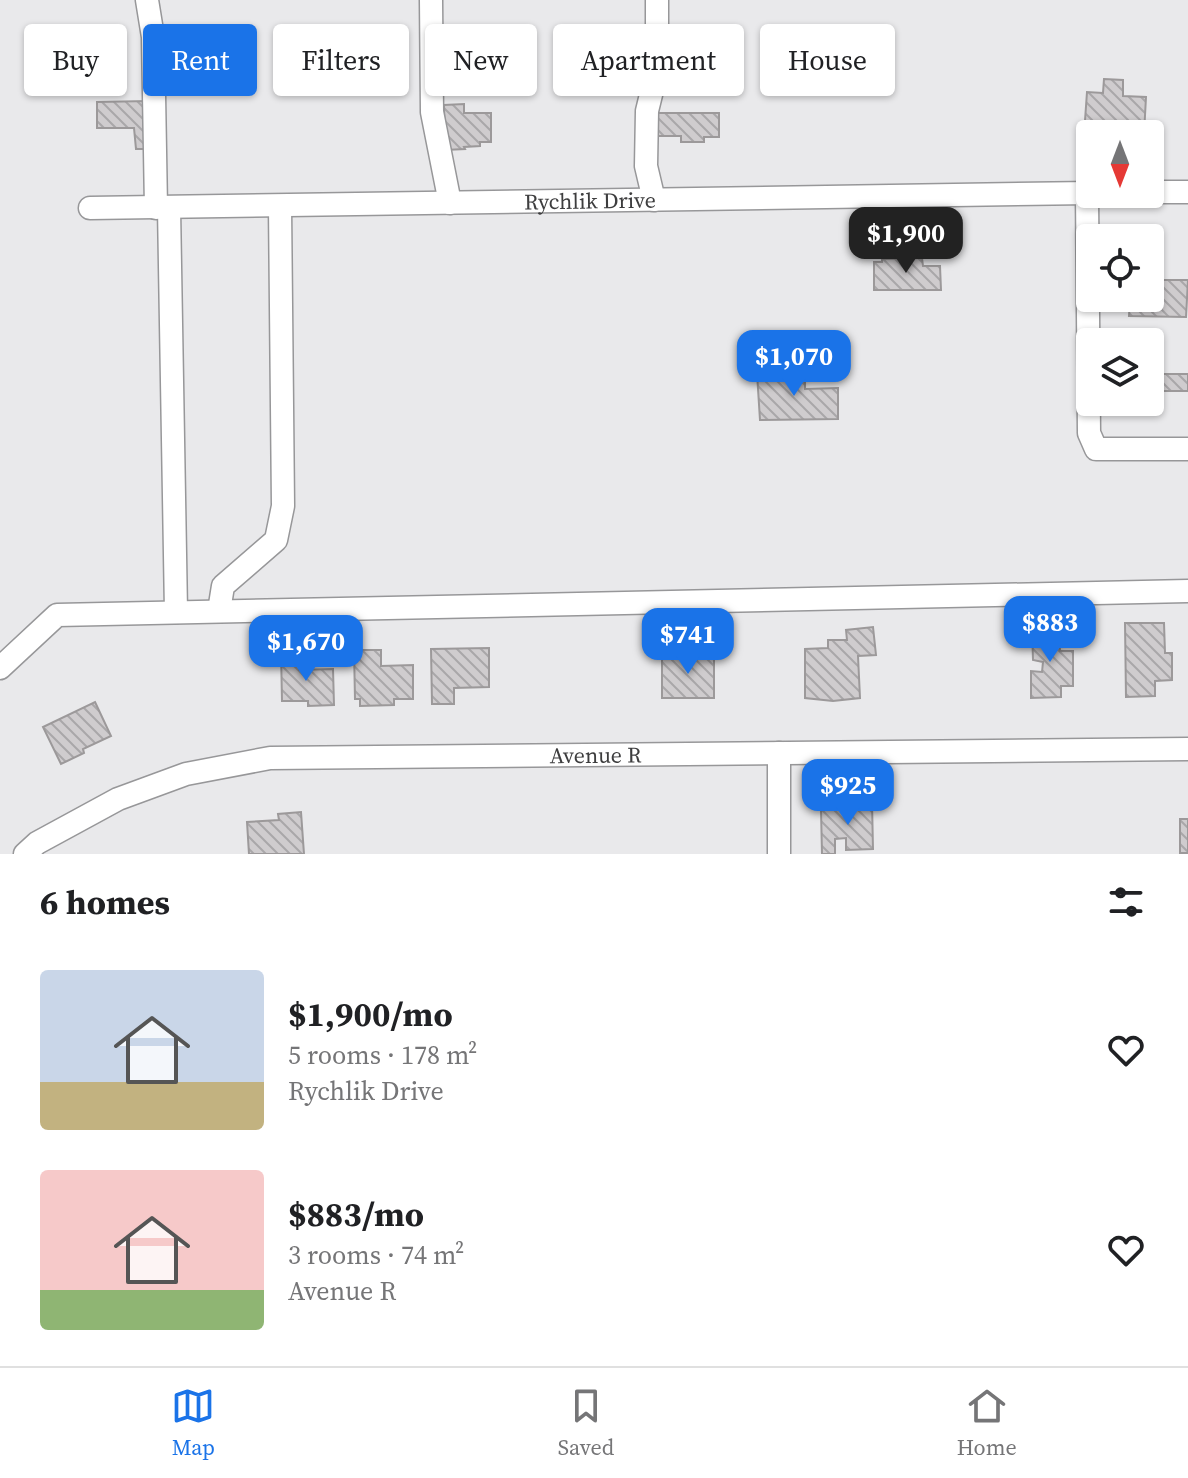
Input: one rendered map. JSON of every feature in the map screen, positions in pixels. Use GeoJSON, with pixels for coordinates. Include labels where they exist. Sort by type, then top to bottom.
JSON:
{"type":"FeatureCollection","features":[{"type":"Feature","properties":{"kind":"street"},"geometry":{"type":"LineString","coordinates":[[147,0],[153,37],[162,208],[176,612]]}},
{"type":"Feature","properties":{"kind":"street"},"geometry":{"type":"LineString","coordinates":[[431,0],[432,112],[450,203]]}},
{"type":"Feature","properties":{"kind":"street"},"geometry":{"type":"LineString","coordinates":[[654,200],[646,166],[647,111],[657,70],[657,0]]}},
{"type":"Feature","properties":{"kind":"street"},"geometry":{"type":"LineString","coordinates":[[1164,192],[1188,192]]}},
{"type":"Feature","properties":{"kind":"street","name":"Rychlik Drive"},"geometry":{"type":"LineString","coordinates":[[90,208],[1076,193]]}},
{"type":"Feature","properties":{"kind":"street"},"geometry":{"type":"LineString","coordinates":[[219,611],[223,586],[276,540],[280,528],[283,506],[280,206]]}},
{"type":"Feature","properties":{"kind":"street"},"geometry":{"type":"LineString","coordinates":[[1089,208],[1089,433],[1096,449],[1188,449]]}},
{"type":"Feature","properties":{"kind":"street"},"geometry":{"type":"LineString","coordinates":[[0,668],[57,615],[1188,591]]}},
{"type":"Feature","properties":{"kind":"street","name":"Avenue R"},"geometry":{"type":"LineString","coordinates":[[25,854],[37,843],[118,799],[186,774],[270,758],[1188,749]]}},
{"type":"Feature","properties":{"kind":"street"},"geometry":{"type":"LineString","coordinates":[[779,753],[779,854]]}},
{"type":"Feature","properties":{"kind":"building"},"geometry":{"type":"Polygon","coordinates":[[[1104,79],[1123,80],[1123,96],[1146,97],[1145,120],[1085,120],[1087,92],[1103,93],[1104,79]]]}},
{"type":"Feature","properties":{"kind":"building"},"geometry":{"type":"Polygon","coordinates":[[[148,101],[149,149],[136,149],[134,128],[97,128],[97,102],[148,101]]]}},
{"type":"Feature","properties":{"kind":"building"},"geometry":{"type":"Polygon","coordinates":[[[464,104],[464,113],[491,113],[491,142],[480,142],[480,146],[465,149],[445,150],[444,105],[464,104]]]}},
{"type":"Feature","properties":{"kind":"building"},"geometry":{"type":"Polygon","coordinates":[[[654,113],[719,113],[719,137],[704,137],[704,142],[681,142],[681,136],[654,136],[654,113]]]}},
{"type":"Feature","properties":{"kind":"building"},"geometry":{"type":"Polygon","coordinates":[[[922,258],[923,266],[940,266],[941,290],[874,290],[874,262],[922,258]]]}},
{"type":"Feature","properties":{"kind":"building"},"geometry":{"type":"Polygon","coordinates":[[[1164,280],[1188,280],[1186,317],[1129,316],[1129,312],[1164,312],[1164,280]]]}},
{"type":"Feature","properties":{"kind":"building"},"geometry":{"type":"Polygon","coordinates":[[[767,365],[780,365],[780,374],[805,374],[805,389],[838,388],[838,419],[760,420],[757,373],[767,374],[767,365]]]}},
{"type":"Feature","properties":{"kind":"building"},"geometry":{"type":"Polygon","coordinates":[[[1164,374],[1188,374],[1188,391],[1164,391],[1164,374]]]}},
{"type":"Feature","properties":{"kind":"building"},"geometry":{"type":"Polygon","coordinates":[[[1125,623],[1164,623],[1165,653],[1172,653],[1172,680],[1155,681],[1155,696],[1126,697],[1125,623]]]}},
{"type":"Feature","properties":{"kind":"building"},"geometry":{"type":"Polygon","coordinates":[[[873,627],[876,655],[858,656],[860,698],[833,701],[805,698],[805,649],[828,648],[828,640],[847,640],[846,630],[873,627]]]}},
{"type":"Feature","properties":{"kind":"building"},"geometry":{"type":"Polygon","coordinates":[[[1032,627],[1059,627],[1060,651],[1073,651],[1073,686],[1061,686],[1061,697],[1031,698],[1031,671],[1042,672],[1043,662],[1033,660],[1032,627]]]}},
{"type":"Feature","properties":{"kind":"building"},"geometry":{"type":"Polygon","coordinates":[[[489,648],[489,687],[454,688],[454,704],[432,704],[431,649],[489,648]]]}},
{"type":"Feature","properties":{"kind":"building"},"geometry":{"type":"Polygon","coordinates":[[[354,650],[381,650],[381,666],[413,665],[413,699],[394,699],[394,705],[360,706],[360,699],[355,699],[354,650]]]}},
{"type":"Feature","properties":{"kind":"building"},"geometry":{"type":"Polygon","coordinates":[[[281,652],[299,652],[299,670],[333,669],[334,705],[308,706],[308,701],[282,701],[281,652]]]}},
{"type":"Feature","properties":{"kind":"building"},"geometry":{"type":"Polygon","coordinates":[[[662,655],[714,655],[714,698],[662,698],[662,655]]]}},
{"type":"Feature","properties":{"kind":"building"},"geometry":{"type":"Polygon","coordinates":[[[95,702],[111,736],[61,764],[43,727],[95,702]]]}},
{"type":"Feature","properties":{"kind":"building"},"geometry":{"type":"Polygon","coordinates":[[[872,802],[873,849],[846,850],[846,838],[835,839],[835,854],[822,854],[821,810],[834,806],[834,809],[839,808],[839,803],[872,802]]]}},
{"type":"Feature","properties":{"kind":"building"},"geometry":{"type":"Polygon","coordinates":[[[301,812],[304,854],[249,854],[247,822],[279,820],[278,814],[301,812]]]}},
{"type":"Feature","properties":{"kind":"building"},"geometry":{"type":"Polygon","coordinates":[[[1180,819],[1188,819],[1188,853],[1180,853],[1180,819]]]}}]}
